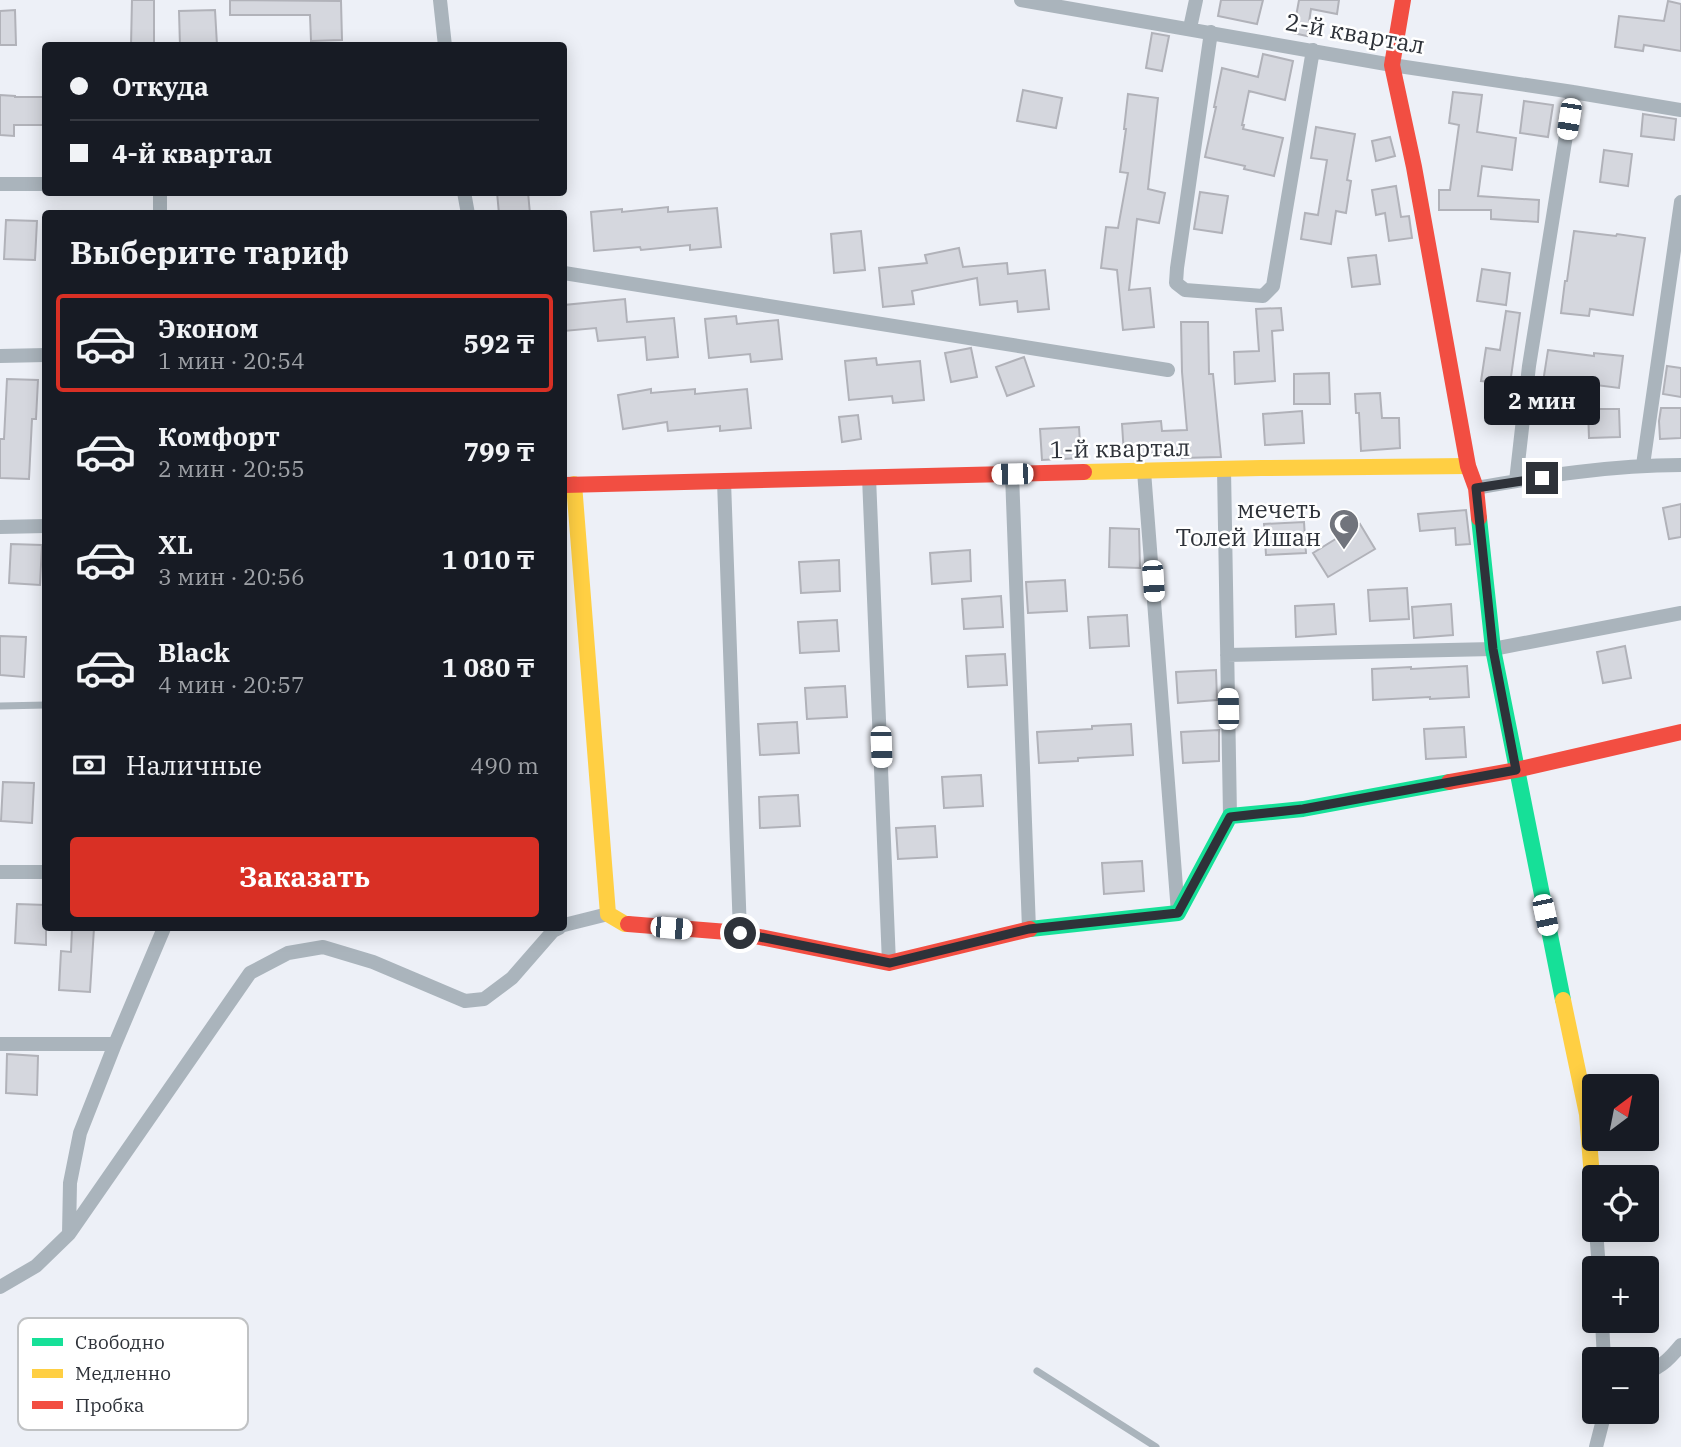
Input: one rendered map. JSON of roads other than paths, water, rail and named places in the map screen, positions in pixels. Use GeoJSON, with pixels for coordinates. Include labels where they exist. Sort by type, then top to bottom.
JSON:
{"type":"FeatureCollection","features":[{"type":"Feature","properties":{"kind":"street"},"geometry":{"type":"LineString","coordinates":[[440,0],[445,42]]}},
{"type":"Feature","properties":{"kind":"street","name":"2-й квартал"},"geometry":{"type":"LineString","coordinates":[[1021,0],[1392,65],[1681,110]]}},
{"type":"Feature","properties":{"kind":"street"},"geometry":{"type":"LineString","coordinates":[[1190,28],[1196,0]]}},
{"type":"Feature","properties":{"kind":"street"},"geometry":{"type":"LineString","coordinates":[[1402,0],[1392,65],[1414,167],[1468,466],[1476,488],[1493,649],[1587,1114],[1591,1165]]}},
{"type":"Feature","properties":{"kind":"street"},"geometry":{"type":"LineString","coordinates":[[1212,32],[1177,268],[1176,283],[1185,290],[1263,296],[1273,286],[1313,50]]}},
{"type":"Feature","properties":{"kind":"street"},"geometry":{"type":"LineString","coordinates":[[1516,481],[1529,366],[1573,92]]}},
{"type":"Feature","properties":{"kind":"street"},"geometry":{"type":"LineString","coordinates":[[0,184],[42,184]]}},
{"type":"Feature","properties":{"kind":"street"},"geometry":{"type":"LineString","coordinates":[[1643,465],[1681,202]]}},
{"type":"Feature","properties":{"kind":"street"},"geometry":{"type":"LineString","coordinates":[[567,273],[1168,370]]}},
{"type":"Feature","properties":{"kind":"street"},"geometry":{"type":"LineString","coordinates":[[0,356],[42,355]]}},
{"type":"Feature","properties":{"kind":"street"},"geometry":{"type":"LineString","coordinates":[[1476,488],[1643,465],[1681,465]]}},
{"type":"Feature","properties":{"kind":"street","name":"1-й квартал"},"geometry":{"type":"LineString","coordinates":[[569,484],[1468,466]]}},
{"type":"Feature","properties":{"kind":"street"},"geometry":{"type":"LineString","coordinates":[[1178,913],[1230,817],[1224,469]]}},
{"type":"Feature","properties":{"kind":"street"},"geometry":{"type":"LineString","coordinates":[[1144,471],[1178,913]]}},
{"type":"Feature","properties":{"kind":"street"},"geometry":{"type":"LineString","coordinates":[[1012,474],[1029,929]]}},
{"type":"Feature","properties":{"kind":"street"},"geometry":{"type":"LineString","coordinates":[[869,477],[890,963]]}},
{"type":"Feature","properties":{"kind":"street"},"geometry":{"type":"LineString","coordinates":[[724,481],[740,933]]}},
{"type":"Feature","properties":{"kind":"street"},"geometry":{"type":"LineString","coordinates":[[569,484],[608,914]]}},
{"type":"Feature","properties":{"kind":"street"},"geometry":{"type":"LineString","coordinates":[[0,527],[42,526]]}},
{"type":"Feature","properties":{"kind":"street"},"geometry":{"type":"LineString","coordinates":[[1227,655],[1493,649],[1681,613]]}},
{"type":"Feature","properties":{"kind":"street"},"geometry":{"type":"LineString","coordinates":[[1230,817],[1303,809],[1516,770],[1681,732]]}},
{"type":"Feature","properties":{"kind":"street"},"geometry":{"type":"LineString","coordinates":[[0,872],[42,872]]}},
{"type":"Feature","properties":{"kind":"street"},"geometry":{"type":"LineString","coordinates":[[567,924],[608,914],[625,924],[740,933],[890,963],[1029,929],[1178,913]]}},
{"type":"Feature","properties":{"kind":"street"},"geometry":{"type":"LineString","coordinates":[[69,1234],[70,1183],[80,1133],[163,931]]}},
{"type":"Feature","properties":{"kind":"street"},"geometry":{"type":"LineString","coordinates":[[0,1287],[36,1266],[69,1234],[250,973],[288,953],[323,947],[373,962],[465,1001],[484,999],[512,978],[553,931]]}},
{"type":"Feature","properties":{"kind":"street"},"geometry":{"type":"LineString","coordinates":[[0,1044],[115,1044]]}},
{"type":"Feature","properties":{"kind":"street"},"geometry":{"type":"LineString","coordinates":[[1659,1368],[1675,1359],[1681,1345]]}},
{"type":"Feature","properties":{"kind":"street"},"geometry":{"type":"LineString","coordinates":[[1596,1447],[1602,1424]]}},
{"type":"Feature","properties":{"kind":"lane"},"geometry":{"type":"LineString","coordinates":[[0,706],[42,705]]}},
{"type":"Feature","properties":{"kind":"lane"},"geometry":{"type":"LineString","coordinates":[[1037,1371],[1156,1447]]}},
{"type":"Feature","properties":{"kind":"place","name":"мечеть Толей Ишан"},"geometry":{"type":"Point","coordinates":[1344,551]}}]}
